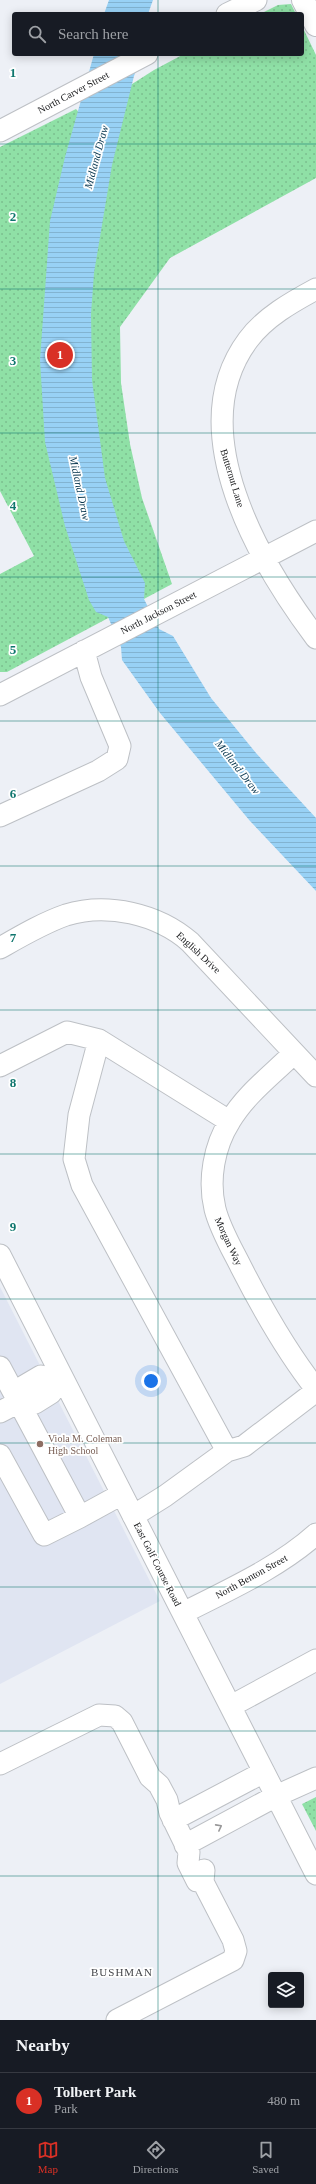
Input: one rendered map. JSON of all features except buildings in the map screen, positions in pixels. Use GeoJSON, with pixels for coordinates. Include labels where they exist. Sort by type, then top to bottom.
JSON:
{"type":"FeatureCollection","features":[{"type":"Feature","properties":{"kind":"main road"},"geometry":{"type":"LineString","coordinates":[[303,0],[316,26]]}},
{"type":"Feature","properties":{"kind":"street"},"geometry":{"type":"LineString","coordinates":[[231,12],[256,0]]}},
{"type":"Feature","properties":{"kind":"street","name":"North Carver Street"},"geometry":{"type":"LineString","coordinates":[[0,131],[74,94],[92,82],[142,56]]}},
{"type":"Feature","properties":{"kind":"street","name":"Butternut Lane"},"geometry":{"type":"LineString","coordinates":[[316,289],[292,302],[268,320],[249,339],[241,350],[228,378],[222,403],[221,431],[225,458],[245,518],[264,559],[287,600],[316,638]]}},
{"type":"Feature","properties":{"kind":"street","name":"North Jackson Street"},"geometry":{"type":"LineString","coordinates":[[0,694],[316,531]]}},
{"type":"Feature","properties":{"kind":"street"},"geometry":{"type":"LineString","coordinates":[[0,816],[98,771],[117,759],[120,746],[91,677],[84,651]]}},
{"type":"Feature","properties":{"kind":"street","name":"English Drive"},"geometry":{"type":"LineString","coordinates":[[0,948],[44,925],[78,913],[117,911],[156,920],[176,930],[190,942],[316,1076]]}},
{"type":"Feature","properties":{"kind":"street"},"geometry":{"type":"LineString","coordinates":[[0,1066],[67,1032],[99,1040],[229,1121]]}},
{"type":"Feature","properties":{"kind":"street"},"geometry":{"type":"LineString","coordinates":[[99,1040],[79,1115],[74,1159],[82,1185],[227,1451]]}},
{"type":"Feature","properties":{"kind":"street","name":"Morgan Way"},"geometry":{"type":"LineString","coordinates":[[294,1053],[243,1101],[229,1121],[215,1158],[213,1182],[215,1209],[220,1224],[263,1309],[293,1360],[316,1390]]}},
{"type":"Feature","properties":{"kind":"street","name":"East Golf Course Road"},"geometry":{"type":"LineString","coordinates":[[1,1258],[57,1378],[122,1494],[316,1874]]}},
{"type":"Feature","properties":{"kind":"street"},"geometry":{"type":"LineString","coordinates":[[0,1367],[21,1401],[80,1517]]}},
{"type":"Feature","properties":{"kind":"street"},"geometry":{"type":"LineString","coordinates":[[0,1412],[21,1401],[35,1403],[51,1393],[57,1378]]}},
{"type":"Feature","properties":{"kind":"street"},"geometry":{"type":"LineString","coordinates":[[133,1516],[166,1496],[227,1451],[244,1446],[316,1390]]}},
{"type":"Feature","properties":{"kind":"street"},"geometry":{"type":"LineString","coordinates":[[0,1454],[44,1535],[122,1494]]}},
{"type":"Feature","properties":{"kind":"street","name":"North Benton Street"},"geometry":{"type":"LineString","coordinates":[[183,1613],[261,1573],[292,1553],[316,1534]]}},
{"type":"Feature","properties":{"kind":"street"},"geometry":{"type":"LineString","coordinates":[[231,1706],[316,1660]]}},
{"type":"Feature","properties":{"kind":"street"},"geometry":{"type":"LineString","coordinates":[[0,1764],[99,1715],[115,1716],[122,1722],[150,1777],[151,1788],[158,1803],[172,1817],[187,1849],[201,1861],[205,1875],[203,1882],[233,1940],[236,1952],[233,1960],[117,2020]]}},
{"type":"Feature","properties":{"kind":"street"},"geometry":{"type":"LineString","coordinates":[[172,1817],[264,1772]]}},
{"type":"Feature","properties":{"kind":"street"},"geometry":{"type":"LineString","coordinates":[[187,1849],[276,1796],[316,1778]]}},
{"type":"Feature","properties":{"kind":"shaded area","name":"Viola M. Coleman High School"},"geometry":{"type":"Polygon","coordinates":[[[0,1287],[160,1601],[0,1684],[0,1287]]]}},
{"type":"Feature","properties":{"kind":"green space"},"geometry":{"type":"Polygon","coordinates":[[[291,4],[295,12],[264,12],[278,5],[291,4]]]}},
{"type":"Feature","properties":{"kind":"green space"},"geometry":{"type":"Polygon","coordinates":[[[304,30],[316,55],[316,178],[170,258],[120,327],[121,383],[130,444],[142,498],[172,584],[7,672],[0,672],[0,574],[34,556],[0,491],[0,147],[76,109],[82,116],[154,70],[180,56],[304,56],[304,30]]]}},
{"type":"Feature","properties":{"kind":"green space"},"geometry":{"type":"Polygon","coordinates":[[[316,1797],[316,1831],[302,1804],[316,1797]]]}},
{"type":"Feature","properties":{"kind":"water"},"geometry":{"type":"Polygon","coordinates":[[[109,0],[153,0],[149,12],[105,12],[109,0]]]}},
{"type":"Feature","properties":{"kind":"water","name":"Midland Draw"},"geometry":{"type":"Polygon","coordinates":[[[93,56],[142,56],[134,76],[112,165],[94,273],[91,314],[92,380],[105,478],[124,541],[145,583],[144,599],[159,629],[173,636],[211,698],[256,753],[316,818],[316,891],[250,821],[160,713],[122,660],[121,647],[108,617],[96,612],[89,600],[65,526],[45,442],[40,360],[50,221],[65,157],[93,56]]]}},
{"type":"Feature","properties":{"kind":"place","name":"Tolbert Park"},"geometry":{"type":"Point","coordinates":[60,355]}},
{"type":"Feature","properties":{"kind":"place","name":"Viola M. Coleman High School"},"geometry":{"type":"Point","coordinates":[40,1444]}},
{"type":"Feature","properties":{"kind":"district","name":"BUSHMAN"},"geometry":{"type":"Point","coordinates":[122,1972]}}]}
